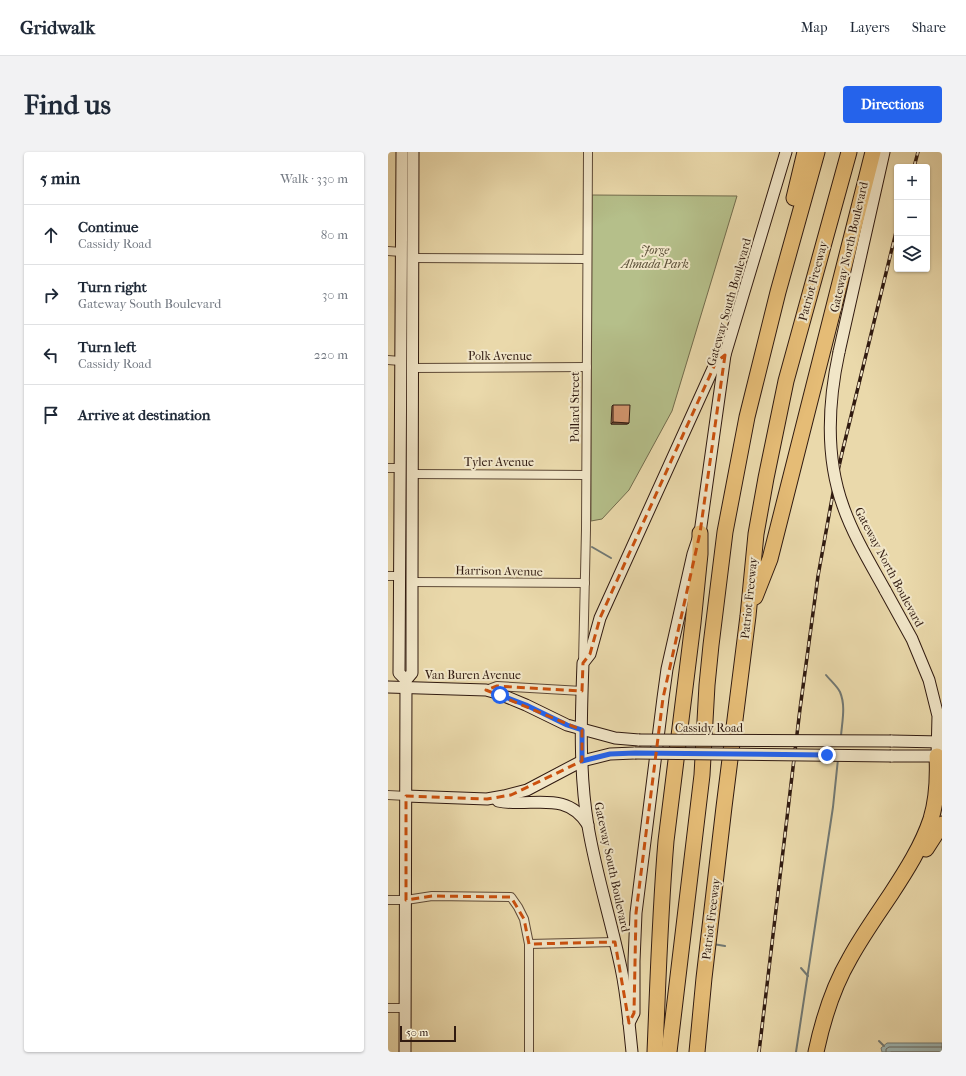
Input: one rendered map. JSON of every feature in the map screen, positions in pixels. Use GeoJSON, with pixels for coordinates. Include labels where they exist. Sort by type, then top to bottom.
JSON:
{"type":"FeatureCollection","features":[{"type":"Feature","properties":{"kind":"highway"},"geometry":{"type":"LineString","coordinates":[[778,292],[775,275],[805,152]]}},
{"type":"Feature","properties":{"kind":"highway"},"geometry":{"type":"LineString","coordinates":[[669,1052],[702,775],[709,661],[725,532],[747,417],[778,292],[817,152]]}},
{"type":"Feature","properties":{"kind":"highway","name":"Patriot Freeway"},"geometry":{"type":"LineString","coordinates":[[697,1052],[704,978],[748,616],[756,534],[786,381],[849,152]]}},
{"type":"Feature","properties":{"kind":"highway"},"geometry":{"type":"LineString","coordinates":[[748,616],[770,559],[873,152]]}},
{"type":"Feature","properties":{"kind":"highway"},"geometry":{"type":"LineString","coordinates":[[655,1052],[658,960],[666,840],[693,623],[700,554],[700,533]]}},
{"type":"Feature","properties":{"kind":"highway"},"geometry":{"type":"LineString","coordinates":[[816,1052],[829,1006],[840,977],[868,927],[903,876],[921,843],[931,818],[937,785],[940,749]]}},
{"type":"Feature","properties":{"kind":"highway"},"geometry":{"type":"LineString","coordinates":[[903,876],[918,861],[942,824]]}},
{"type":"Feature","properties":{"kind":"main road"},"geometry":{"type":"LineString","coordinates":[[402,152],[400,252],[401,332],[394,468],[399,576],[399,673],[406,684]]}},
{"type":"Feature","properties":{"kind":"main road"},"geometry":{"type":"LineString","coordinates":[[405,1052],[406,684],[412,673],[414,152]]}},
{"type":"Feature","properties":{"kind":"main road","name":"Gateway South Boulevard"},"geometry":{"type":"LineString","coordinates":[[629,1023],[634,1013],[636,914],[662,698],[667,669],[693,554],[700,533],[725,355],[786,152]]}},
{"type":"Feature","properties":{"kind":"main road","name":"Gateway North Boulevard"},"geometry":{"type":"LineString","coordinates":[[884,152],[833,383],[830,442],[832,463],[840,498],[848,518],[867,558],[906,626],[929,680],[940,720],[940,749]]}},
{"type":"Feature","properties":{"kind":"main road"},"geometry":{"type":"LineString","coordinates":[[400,252],[407,252],[407,274],[413,277]]}},
{"type":"Feature","properties":{"kind":"main road"},"geometry":{"type":"LineString","coordinates":[[401,332],[404,336],[405,343],[405,363],[407,367],[412,368]]}},
{"type":"Feature","properties":{"kind":"main road"},"geometry":{"type":"LineString","coordinates":[[583,663],[590,654],[597,629],[609,598],[716,362],[725,355]]}},
{"type":"Feature","properties":{"kind":"main road"},"geometry":{"type":"LineString","coordinates":[[394,468],[405,471],[408,524],[412,532]]}},
{"type":"Feature","properties":{"kind":"main road","name":"Gateway South Boulevard"},"geometry":{"type":"LineString","coordinates":[[583,663],[582,761],[584,798],[588,826],[624,982],[632,1052]]}},
{"type":"Feature","properties":{"kind":"main road","name":"Van Buren Avenue"},"geometry":{"type":"LineString","coordinates":[[388,687],[406,684],[486,690]]}},
{"type":"Feature","properties":{"kind":"main road","name":"Cassidy Road"},"geometry":{"type":"LineString","coordinates":[[486,690],[519,702],[567,725],[615,738],[639,740],[891,741],[940,749]]}},
{"type":"Feature","properties":{"kind":"main road","name":"Cassidy Road"},"geometry":{"type":"LineString","coordinates":[[487,799],[511,795],[527,790],[582,761],[610,754],[891,756],[940,749]]}},
{"type":"Feature","properties":{"kind":"main road"},"geometry":{"type":"LineString","coordinates":[[406,796],[487,799],[506,803],[558,803],[565,805],[580,814],[588,826]]}},
{"type":"Feature","properties":{"kind":"street","name":"Pollard Street"},"geometry":{"type":"LineString","coordinates":[[583,663],[585,583],[588,152]]}},
{"type":"Feature","properties":{"kind":"street"},"geometry":{"type":"LineString","coordinates":[[388,252],[400,252]]}},
{"type":"Feature","properties":{"kind":"street"},"geometry":{"type":"LineString","coordinates":[[413,258],[587,259]]}},
{"type":"Feature","properties":{"kind":"street"},"geometry":{"type":"LineString","coordinates":[[388,360],[400,361]]}},
{"type":"Feature","properties":{"kind":"street","name":"Polk Avenue"},"geometry":{"type":"LineString","coordinates":[[412,368],[587,367]]}},
{"type":"Feature","properties":{"kind":"street","name":"Tyler Avenue"},"geometry":{"type":"LineString","coordinates":[[412,474],[586,475]]}},
{"type":"Feature","properties":{"kind":"street"},"geometry":{"type":"LineString","coordinates":[[388,576],[399,576]]}},
{"type":"Feature","properties":{"kind":"street","name":"Harrison Avenue"},"geometry":{"type":"LineString","coordinates":[[412,582],[585,583]]}},
{"type":"Feature","properties":{"kind":"street","name":"Van Buren Avenue"},"geometry":{"type":"LineString","coordinates":[[486,690],[497,686],[582,691]]}},
{"type":"Feature","properties":{"kind":"street"},"geometry":{"type":"LineString","coordinates":[[388,795],[406,796]]}},
{"type":"Feature","properties":{"kind":"street"},"geometry":{"type":"LineString","coordinates":[[388,900],[406,900],[432,896],[511,897],[524,919],[529,944],[529,1052]]}},
{"type":"Feature","properties":{"kind":"street"},"geometry":{"type":"LineString","coordinates":[[529,944],[616,942]]}},
{"type":"Feature","properties":{"kind":"street"},"geometry":{"type":"LineString","coordinates":[[388,1008],[405,1008]]}},
{"type":"Feature","properties":{"kind":"highlighted area"},"geometry":{"type":"Polygon","coordinates":[[[725,355],[700,533],[663,698],[636,913],[634,1013],[629,1023],[615,942],[529,944],[524,919],[511,897],[432,896],[406,900],[406,796],[487,799],[511,795],[582,761],[582,730],[486,690],[497,686],[582,691],[583,663],[590,654],[600,618],[716,362],[725,355]]]}},
{"type":"Feature","properties":{"kind":"green space","name":"Jorge Almada Park"},"geometry":{"type":"Polygon","coordinates":[[[592,195],[737,196],[672,411],[629,490],[602,519],[591,521],[592,195]]]}},
{"type":"Feature","properties":{"kind":"water"},"geometry":{"type":"Polygon","coordinates":[[[887,1043],[942,1043],[942,1052],[882,1052],[881,1048],[887,1043]]]}},
{"type":"Feature","properties":{"kind":"building"},"geometry":{"type":"Polygon","coordinates":[[[613,405],[630,405],[629,423],[613,422],[613,405]]]}},
{"type":"Feature","properties":{"kind":"waterway"},"geometry":{"type":"LineString","coordinates":[[592,547],[611,558]]}},
{"type":"Feature","properties":{"kind":"waterway"},"geometry":{"type":"LineString","coordinates":[[826,675],[839,690],[842,697],[843,714],[841,736]]}},
{"type":"Feature","properties":{"kind":"waterway"},"geometry":{"type":"LineString","coordinates":[[796,1052],[833,807],[838,759]]}},
{"type":"Feature","properties":{"kind":"waterway"},"geometry":{"type":"LineString","coordinates":[[713,944],[725,946]]}},
{"type":"Feature","properties":{"kind":"waterway"},"geometry":{"type":"LineString","coordinates":[[801,968],[808,976]]}},
{"type":"Feature","properties":{"kind":"waterway"},"geometry":{"type":"LineString","coordinates":[[879,1041],[884,1046]]}},
{"type":"Feature","properties":{"kind":"railway"},"geometry":{"type":"LineString","coordinates":[[915,164],[918,152]]}},
{"type":"Feature","properties":{"kind":"railway"},"geometry":{"type":"LineString","coordinates":[[759,1052],[800,709],[818,576],[842,453],[895,236]]}},
{"type":"Feature","properties":{"kind":"route"},"geometry":{"type":"LineString","coordinates":[[500,695],[526,705],[567,725],[582,730],[582,761],[610,754],[635,753],[827,755]]}}]}
